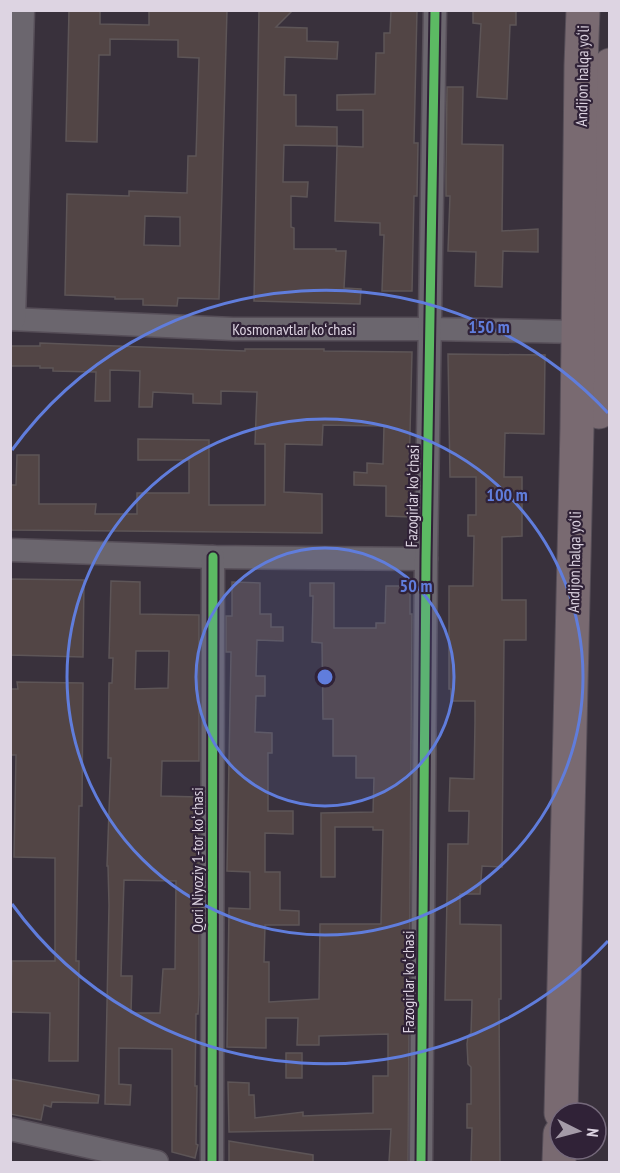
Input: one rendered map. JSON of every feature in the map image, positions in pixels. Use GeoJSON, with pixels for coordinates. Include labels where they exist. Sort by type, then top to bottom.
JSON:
{"type":"FeatureCollection","features":[{"type":"Feature","properties":{"kind":"highway","name":"Andijon halqa yo‘li"},"geometry":{"type":"LineString","coordinates":[[561,1101],[583,10]]}},
{"type":"Feature","properties":{"kind":"highway","name":"Andijon halqa yo‘li"},"geometry":{"type":"LineString","coordinates":[[582,1101],[609,64]]}},
{"type":"Feature","properties":{"kind":"street"},"geometry":{"type":"LineString","coordinates":[[12,319],[23,10]]}},
{"type":"Feature","properties":{"kind":"street","name":"Fazogirlar koʻchasi"},"geometry":{"type":"LineString","coordinates":[[422,1162],[426,559],[435,10]]}},
{"type":"Feature","properties":{"kind":"street","name":"Kosmonavtlar koʻchasi"},"geometry":{"type":"LineString","coordinates":[[12,319],[233,329],[578,332]]}},
{"type":"Feature","properties":{"kind":"street"},"geometry":{"type":"LineString","coordinates":[[10,550],[213,558],[426,559]]}},
{"type":"Feature","properties":{"kind":"street","name":"Qori Niyoziy 1-tor koʻchasi"},"geometry":{"type":"LineString","coordinates":[[212,1162],[213,558]]}},
{"type":"Feature","properties":{"kind":"street"},"geometry":{"type":"LineString","coordinates":[[10,1130],[157,1162]]}},
{"type":"Feature","properties":{"kind":"building"},"geometry":{"type":"Polygon","coordinates":[[[69,10],[100,10],[100,24],[149,25],[149,10],[227,10],[219,299],[178,298],[177,306],[143,305],[143,299],[65,295],[67,194],[129,196],[129,191],[187,193],[188,156],[196,156],[199,58],[178,57],[178,40],[110,39],[110,55],[99,55],[97,142],[66,141],[69,10]],[[145,216],[144,245],[180,246],[180,217],[145,216]]]}},
{"type":"Feature","properties":{"kind":"building"},"geometry":{"type":"Polygon","coordinates":[[[259,10],[293,10],[276,27],[307,28],[307,41],[338,42],[337,59],[285,57],[284,95],[296,95],[296,126],[337,127],[337,146],[284,145],[283,182],[308,182],[307,197],[291,196],[294,249],[346,251],[344,288],[361,289],[360,304],[254,301],[259,10]]]}},
{"type":"Feature","properties":{"kind":"building"},"geometry":{"type":"Polygon","coordinates":[[[391,10],[417,10],[414,143],[418,143],[417,196],[414,196],[412,291],[382,291],[384,235],[380,235],[380,223],[335,221],[337,146],[363,147],[363,110],[337,110],[337,95],[375,94],[376,53],[384,53],[384,33],[390,33],[391,10]]]}},
{"type":"Feature","properties":{"kind":"building"},"geometry":{"type":"Polygon","coordinates":[[[473,10],[516,10],[516,25],[510,25],[507,99],[477,97],[481,24],[473,23],[473,10]]]}},
{"type":"Feature","properties":{"kind":"building"},"geometry":{"type":"Polygon","coordinates":[[[447,87],[463,87],[462,144],[503,145],[502,231],[538,229],[538,252],[503,251],[502,287],[475,286],[476,252],[448,251],[450,196],[446,196],[447,87]]]}},
{"type":"Feature","properties":{"kind":"building"},"geometry":{"type":"Polygon","coordinates":[[[40,343],[245,351],[245,349],[324,349],[324,351],[412,352],[409,474],[412,474],[411,517],[386,516],[386,486],[354,485],[354,472],[367,473],[367,463],[383,464],[384,426],[323,425],[322,445],[285,444],[284,492],[322,494],[322,533],[10,530],[10,485],[16,485],[17,455],[39,455],[39,504],[96,504],[95,514],[137,514],[137,493],[189,493],[189,460],[138,460],[138,439],[209,440],[209,505],[265,505],[265,444],[255,444],[257,392],[221,391],[221,404],[193,403],[193,394],[153,392],[152,407],[139,407],[140,371],[110,370],[110,401],[95,401],[96,372],[53,371],[53,368],[40,368],[40,366],[10,366],[10,346],[40,346],[40,343]]]}},
{"type":"Feature","properties":{"kind":"building"},"geometry":{"type":"Polygon","coordinates":[[[448,354],[545,355],[544,434],[505,433],[504,477],[522,477],[522,536],[502,537],[502,600],[526,600],[526,640],[504,640],[502,867],[482,866],[480,894],[460,894],[460,924],[501,925],[500,1162],[471,1162],[472,1128],[467,1128],[467,1104],[471,1104],[471,1067],[468,1064],[467,1044],[471,1033],[472,1000],[445,1000],[448,844],[468,844],[469,811],[449,811],[450,778],[474,779],[475,722],[475,701],[451,701],[449,586],[473,586],[474,536],[468,536],[468,515],[476,515],[476,477],[450,477],[448,354]]]}},
{"type":"Feature","properties":{"kind":"building"},"geometry":{"type":"Polygon","coordinates":[[[10,579],[84,580],[83,657],[10,655],[10,579]]]}},
{"type":"Feature","properties":{"kind":"building"},"geometry":{"type":"Polygon","coordinates":[[[111,581],[140,582],[140,614],[199,615],[199,761],[162,761],[161,796],[199,797],[199,995],[198,1014],[196,1014],[195,1086],[197,1086],[196,1144],[198,1145],[195,1158],[172,1152],[172,1049],[119,1048],[119,1084],[131,1085],[130,1105],[105,1104],[109,905],[107,866],[111,758],[108,758],[109,683],[112,683],[113,658],[109,658],[111,581]],[[136,651],[135,689],[168,688],[169,651],[136,651]],[[124,880],[121,976],[132,976],[131,1013],[160,1013],[163,969],[175,969],[176,881],[124,880]]]}},
{"type":"Feature","properties":{"kind":"building"},"geometry":{"type":"Polygon","coordinates":[[[232,582],[260,583],[260,614],[271,614],[271,627],[283,627],[283,641],[257,640],[256,676],[265,676],[265,696],[256,696],[255,732],[272,733],[272,753],[268,753],[268,811],[293,811],[293,834],[265,833],[265,872],[280,872],[280,910],[299,911],[299,925],[265,925],[264,962],[269,962],[269,1002],[319,999],[320,924],[381,924],[383,830],[373,830],[373,827],[335,827],[335,877],[321,877],[321,813],[373,812],[374,778],[356,778],[356,756],[333,756],[333,719],[323,719],[322,643],[312,642],[313,596],[310,596],[310,583],[334,583],[334,628],[376,628],[376,623],[385,623],[386,586],[410,586],[410,614],[412,614],[408,1162],[389,1162],[391,1129],[229,1132],[228,1082],[249,1083],[249,1095],[254,1095],[255,1118],[303,1112],[303,1116],[373,1113],[373,1076],[388,1076],[388,1034],[319,1036],[319,1045],[297,1045],[298,1018],[266,1018],[266,1048],[227,1047],[229,908],[250,909],[250,872],[227,871],[231,652],[226,652],[226,616],[232,616],[232,582]]]}},
{"type":"Feature","properties":{"kind":"building"},"geometry":{"type":"Polygon","coordinates":[[[17,682],[83,683],[82,806],[79,806],[76,961],[79,961],[78,1061],[49,1061],[50,1013],[10,1012],[12,961],[55,961],[55,858],[14,857],[16,755],[10,755],[10,689],[18,689],[17,682]]]}},
{"type":"Feature","properties":{"kind":"building"},"geometry":{"type":"Polygon","coordinates":[[[286,1053],[302,1053],[302,1078],[286,1078],[286,1053]]]}},
{"type":"Feature","properties":{"kind":"building"},"geometry":{"type":"Polygon","coordinates":[[[10,1079],[99,1095],[98,1103],[52,1102],[51,1107],[44,1105],[41,1120],[10,1114],[10,1079]]]}},
{"type":"Feature","properties":{"kind":"building"},"geometry":{"type":"Polygon","coordinates":[[[229,1141],[313,1155],[313,1162],[229,1162],[229,1141]]]}},
{"type":"Feature","properties":{"kind":"cycle path"},"geometry":{"type":"LineString","coordinates":[[421,1162],[426,559],[435,10]]}},
{"type":"Feature","properties":{"kind":"cycle path"},"geometry":{"type":"LineString","coordinates":[[212,1162],[213,557]]}}]}
